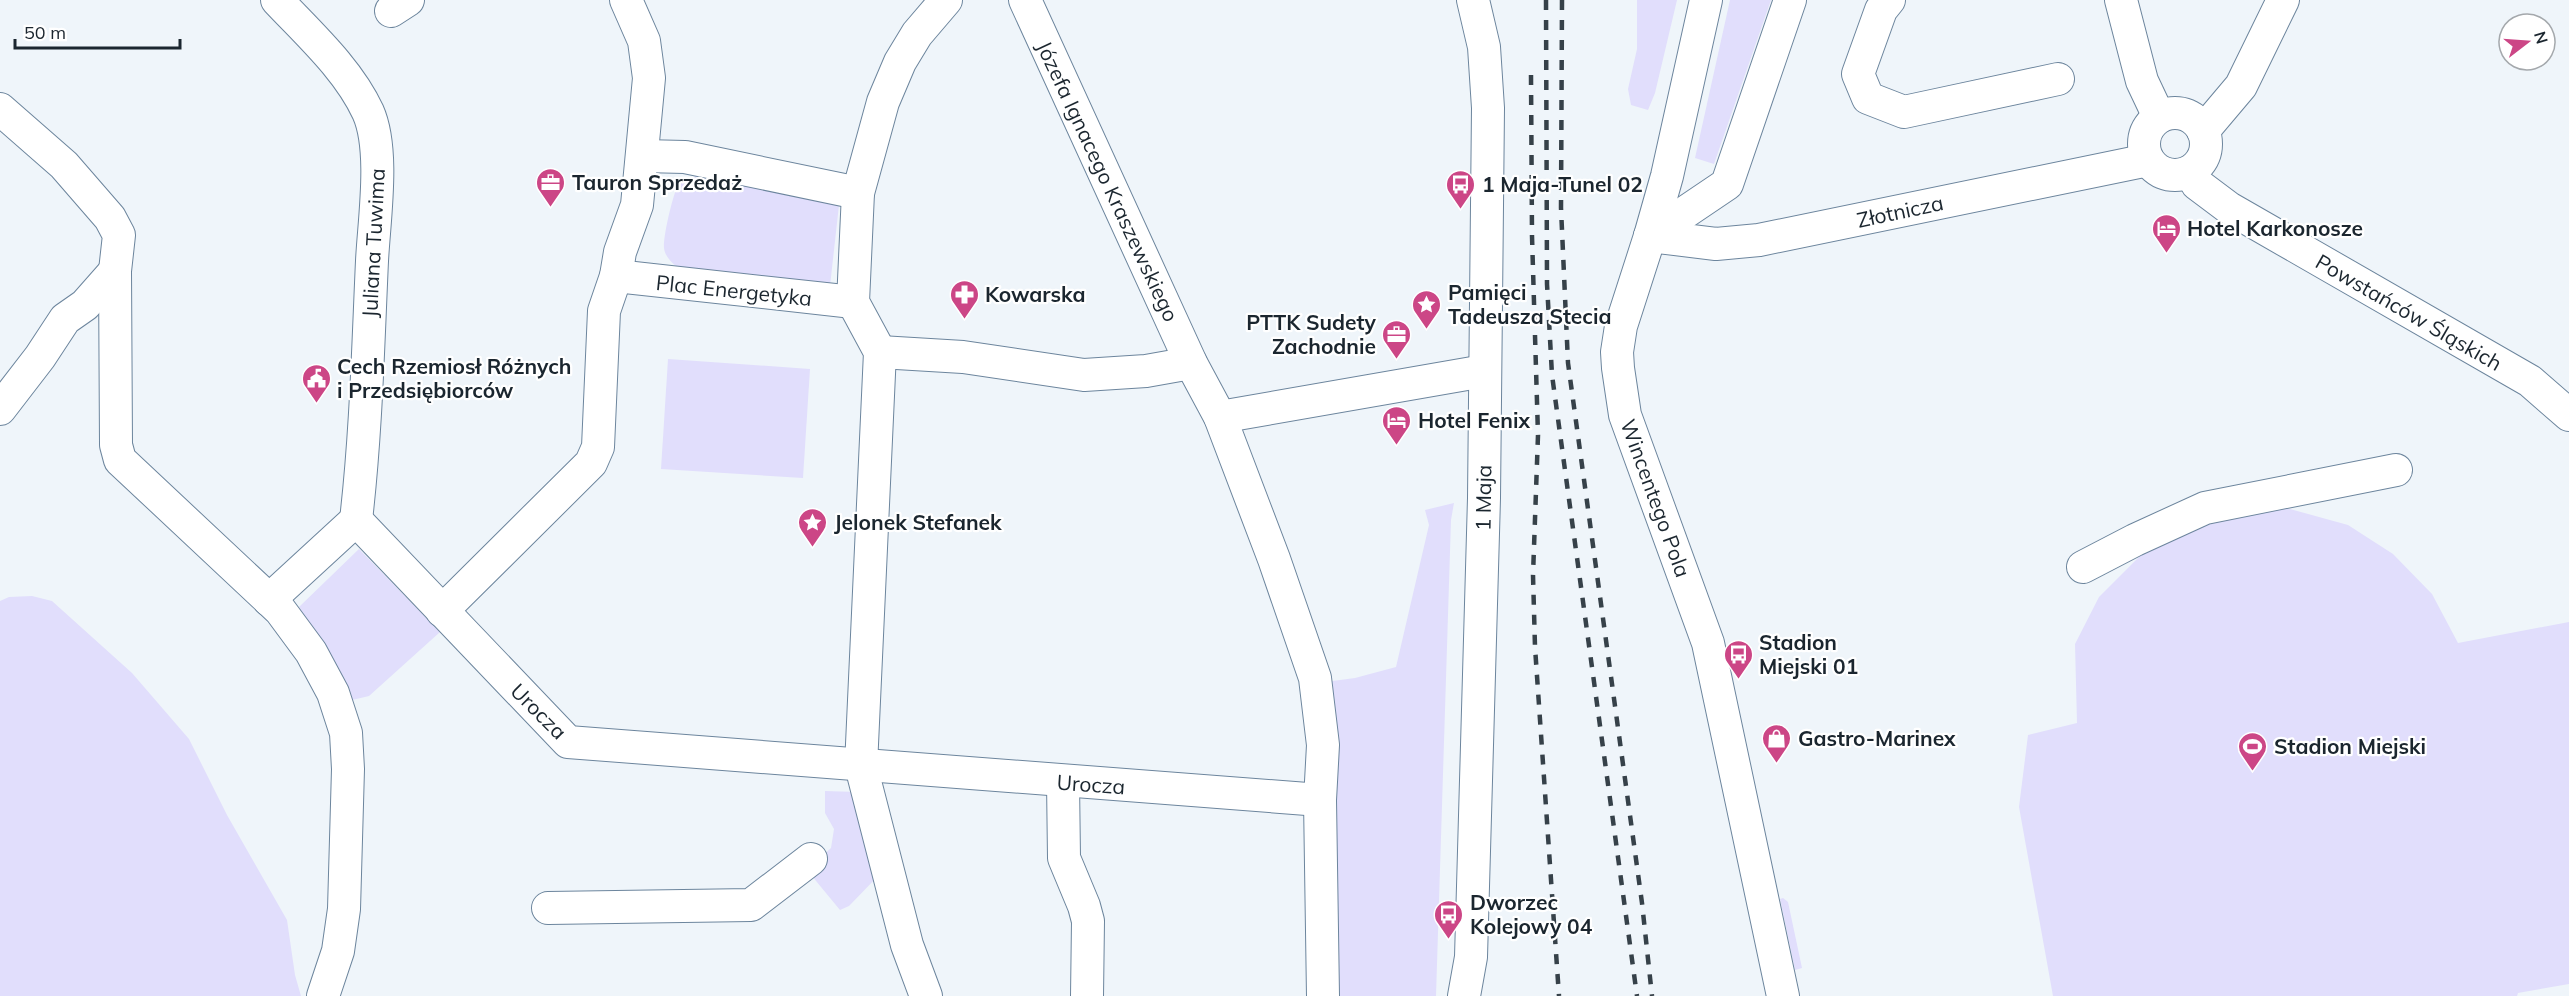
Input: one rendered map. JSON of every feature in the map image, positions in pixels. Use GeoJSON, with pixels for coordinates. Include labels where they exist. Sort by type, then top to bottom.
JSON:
{"type":"FeatureCollection","features":[{"type":"Feature","properties":{"kind":"street","name":"Juliana Tuwima"},"geometry":{"type":"LineString","coordinates":[[277,0],[345,75],[368,112],[375,137],[376,168],[369,333],[356,520]]}},
{"type":"Feature","properties":{"kind":"street"},"geometry":{"type":"LineString","coordinates":[[442,610],[591,463],[598,447],[604,311],[616,276],[620,252],[637,205],[649,78],[648,60],[638,23],[626,0]]}},
{"type":"Feature","properties":{"kind":"street"},"geometry":{"type":"LineString","coordinates":[[926,996],[907,945],[861,766],[880,352],[853,302],[858,194],[883,102],[900,62],[917,34],[946,0]]}},
{"type":"Feature","properties":{"kind":"street","name":"Józefa Ignacego Kraszewskiego"},"geometry":{"type":"LineString","coordinates":[[1025,0],[1191,363],[1220,417],[1274,559],[1315,678],[1323,745],[1320,800],[1323,996]]}},
{"type":"Feature","properties":{"kind":"street","name":"1 Maja"},"geometry":{"type":"LineString","coordinates":[[1464,996],[1471,957],[1484,498],[1487,83],[1484,47],[1473,0]]}},
{"type":"Feature","properties":{"kind":"street","name":"Wincentego Pola"},"geometry":{"type":"LineString","coordinates":[[1706,0],[1668,176],[1621,326],[1617,352],[1625,415],[1708,643],[1783,996]]}},
{"type":"Feature","properties":{"kind":"street"},"geometry":{"type":"LineString","coordinates":[[1650,236],[1727,184],[1790,0]]}},
{"type":"Feature","properties":{"kind":"street"},"geometry":{"type":"LineString","coordinates":[[1889,0],[1881,10],[1858,74],[1868,98],[1904,112],[2058,79]]}},
{"type":"Feature","properties":{"kind":"street"},"geometry":{"type":"LineString","coordinates":[[2121,0],[2142,81],[2158,117]]}},
{"type":"Feature","properties":{"kind":"street"},"geometry":{"type":"LineString","coordinates":[[2203,131],[2241,86],[2283,0]]}},
{"type":"Feature","properties":{"kind":"street"},"geometry":{"type":"LineString","coordinates":[[0,109],[64,165],[110,218],[119,235],[115,271],[116,445],[120,460],[280,610],[311,652],[333,693],[346,734],[348,769],[344,909],[338,951],[323,996]]}},
{"type":"Feature","properties":{"kind":"street"},"geometry":{"type":"LineString","coordinates":[[2171,113],[2184,115],[2195,121],[2203,131],[2206,142],[2205,153],[2199,164],[2191,171],[2172,176],[2162,173],[2148,160],[2144,148],[2144,136],[2158,117],[2171,113]]}},
{"type":"Feature","properties":{"kind":"street"},"geometry":{"type":"LineString","coordinates":[[643,156],[685,157],[858,194]]}},
{"type":"Feature","properties":{"kind":"street","name":"Złotnicza"},"geometry":{"type":"LineString","coordinates":[[1650,236],[1716,244],[1759,240],[2148,160]]}},
{"type":"Feature","properties":{"kind":"street","name":"Powstańców Śląskich"},"geometry":{"type":"LineString","coordinates":[[2191,171],[2197,184],[2229,208],[2530,381],[2569,415]]}},
{"type":"Feature","properties":{"kind":"street"},"geometry":{"type":"LineString","coordinates":[[0,409],[40,357],[65,319],[86,305],[115,271]]}},
{"type":"Feature","properties":{"kind":"street","name":"Plac Energetyka"},"geometry":{"type":"LineString","coordinates":[[616,276],[853,302]]}},
{"type":"Feature","properties":{"kind":"street"},"geometry":{"type":"LineString","coordinates":[[880,352],[963,357],[1084,375],[1146,371],[1191,363]]}},
{"type":"Feature","properties":{"kind":"street"},"geometry":{"type":"LineString","coordinates":[[1220,417],[1484,371]]}},
{"type":"Feature","properties":{"kind":"street"},"geometry":{"type":"LineString","coordinates":[[2083,567],[2205,508],[2396,470]]}},
{"type":"Feature","properties":{"kind":"street"},"geometry":{"type":"LineString","coordinates":[[269,600],[356,520]]}},
{"type":"Feature","properties":{"kind":"street","name":"Urocza"},"geometry":{"type":"LineString","coordinates":[[356,520],[568,742],[1063,782],[1320,800]]}},
{"type":"Feature","properties":{"kind":"street"},"geometry":{"type":"LineString","coordinates":[[1063,782],[1064,858],[1088,921],[1088,996]]}},
{"type":"Feature","properties":{"kind":"street"},"geometry":{"type":"LineString","coordinates":[[548,908],[751,905],[811,859]]}},
{"type":"Feature","properties":{"kind":"street"},"geometry":{"type":"LineString","coordinates":[[1471,957],[1476,996]]}},
{"type":"Feature","properties":{"kind":"shaded area"},"geometry":{"type":"Polygon","coordinates":[[[1637,0],[1677,0],[1655,93],[1648,110],[1631,105],[1628,89],[1637,49],[1637,0]]]}},
{"type":"Feature","properties":{"kind":"shaded area"},"geometry":{"type":"Polygon","coordinates":[[[1730,0],[1771,0],[1714,164],[1695,158],[1730,0]]]}},
{"type":"Feature","properties":{"kind":"shaded area"},"geometry":{"type":"Polygon","coordinates":[[[704,173],[839,205],[830,286],[689,276],[673,264],[665,252],[664,242],[674,196],[679,183],[704,173]]]}},
{"type":"Feature","properties":{"kind":"shaded area"},"geometry":{"type":"Polygon","coordinates":[[[668,359],[810,369],[803,478],[661,469],[668,359]]]}},
{"type":"Feature","properties":{"kind":"shaded area"},"geometry":{"type":"Polygon","coordinates":[[[1454,503],[1451,520],[1436,996],[1334,996],[1325,682],[1355,678],[1396,667],[1429,525],[1425,510],[1454,503]]]}},
{"type":"Feature","properties":{"kind":"shaded area","name":"Stadion Miejski"},"geometry":{"type":"Polygon","coordinates":[[[2290,509],[2348,525],[2393,554],[2432,594],[2458,643],[2569,622],[2569,984],[2518,993],[2517,996],[2053,996],[2019,807],[2028,735],[2077,723],[2075,644],[2099,597],[2163,533],[2227,510],[2290,509]]]}},
{"type":"Feature","properties":{"kind":"shaded area"},"geometry":{"type":"Polygon","coordinates":[[[359,549],[440,632],[369,696],[352,700],[339,669],[299,607],[359,549]]]}},
{"type":"Feature","properties":{"kind":"shaded area"},"geometry":{"type":"Polygon","coordinates":[[[32,596],[52,601],[132,673],[189,739],[227,815],[287,920],[295,975],[301,996],[0,996],[0,601],[9,597],[32,596]]]}},
{"type":"Feature","properties":{"kind":"shaded area"},"geometry":{"type":"Polygon","coordinates":[[[825,791],[857,792],[878,876],[849,906],[840,910],[807,870],[831,848],[834,829],[825,813],[825,791]]]}},
{"type":"Feature","properties":{"kind":"shaded area"},"geometry":{"type":"Polygon","coordinates":[[[1783,898],[1788,902],[1802,968],[1795,970],[1780,899],[1783,898]]]}},
{"type":"Feature","properties":{"kind":"railway"},"geometry":{"type":"LineString","coordinates":[[1546,0],[1547,284],[1552,375],[1637,996]]}},
{"type":"Feature","properties":{"kind":"railway"},"geometry":{"type":"LineString","coordinates":[[1562,0],[1561,208],[1568,363],[1642,903],[1652,996]]}},
{"type":"Feature","properties":{"kind":"railway"},"geometry":{"type":"LineString","coordinates":[[1531,75],[1532,236],[1538,435],[1533,575],[1535,647],[1559,996]]}},
{"type":"Feature","properties":{"kind":"place","name":"Tauron Sprzedaż"},"geometry":{"type":"Point","coordinates":[551,208]}},
{"type":"Feature","properties":{"kind":"place","name":"1 Maja-Tunel 02"},"geometry":{"type":"Point","coordinates":[1461,210]}},
{"type":"Feature","properties":{"kind":"place","name":"Hotel Karkonosze"},"geometry":{"type":"Point","coordinates":[2166,254]}},
{"type":"Feature","properties":{"kind":"place","name":"Kowarska"},"geometry":{"type":"Point","coordinates":[964,320]}},
{"type":"Feature","properties":{"kind":"place","name":"Pamięci Tadeusza Stecia"},"geometry":{"type":"Point","coordinates":[1427,330]}},
{"type":"Feature","properties":{"kind":"place","name":"PTTK Sudety Zachodnie"},"geometry":{"type":"Point","coordinates":[1397,360]}},
{"type":"Feature","properties":{"kind":"place","name":"Cech Rzemiosł Różnych i Przedsiębiorców"},"geometry":{"type":"Point","coordinates":[316,404]}},
{"type":"Feature","properties":{"kind":"place","name":"Hotel Fenix"},"geometry":{"type":"Point","coordinates":[1397,446]}},
{"type":"Feature","properties":{"kind":"place","name":"Jelonek Stefanek"},"geometry":{"type":"Point","coordinates":[813,548]}},
{"type":"Feature","properties":{"kind":"place","name":"Stadion Miejski 01"},"geometry":{"type":"Point","coordinates":[1738,680]}},
{"type":"Feature","properties":{"kind":"place","name":"Gastro-Marinex"},"geometry":{"type":"Point","coordinates":[1777,764]}},
{"type":"Feature","properties":{"kind":"place","name":"Stadion Miejski"},"geometry":{"type":"Point","coordinates":[2253,772]}},
{"type":"Feature","properties":{"kind":"place","name":"Dworzec Kolejowy 04"},"geometry":{"type":"Point","coordinates":[1449,940]}}]}
